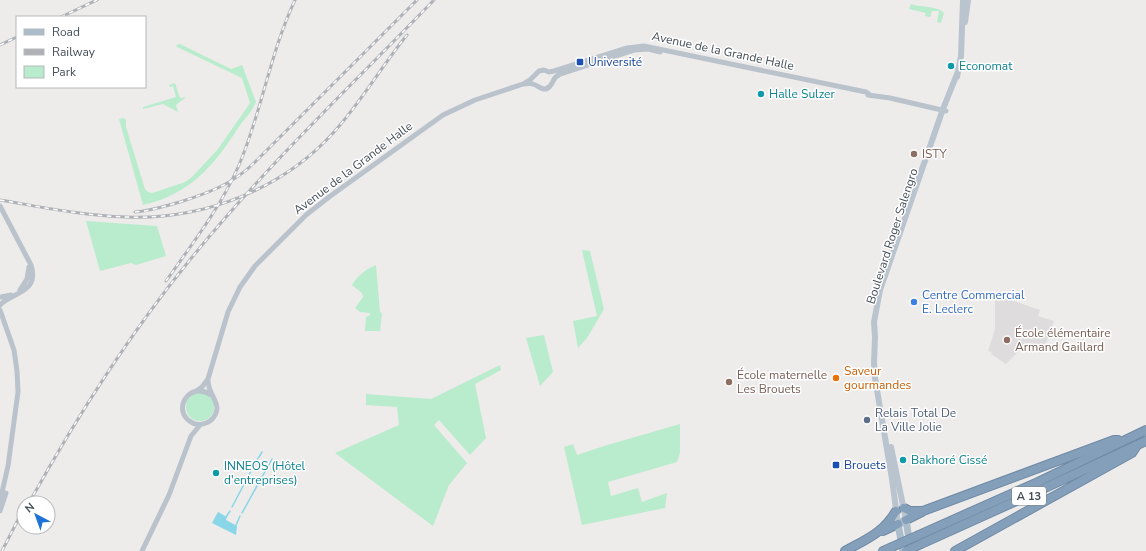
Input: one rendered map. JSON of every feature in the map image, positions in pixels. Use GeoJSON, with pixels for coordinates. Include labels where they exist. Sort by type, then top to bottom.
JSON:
{"type":"FeatureCollection","features":[{"type":"Feature","properties":{"kind":"highway","name":"A 13"},"geometry":{"type":"LineString","coordinates":[[883,551],[1038,482],[1146,430]]}},
{"type":"Feature","properties":{"kind":"highway"},"geometry":{"type":"LineString","coordinates":[[906,520],[923,511],[1114,440],[1125,441]]}},
{"type":"Feature","properties":{"kind":"highway","name":"A 13"},"geometry":{"type":"LineString","coordinates":[[904,551],[1146,441]]}},
{"type":"Feature","properties":{"kind":"highway"},"geometry":{"type":"LineString","coordinates":[[955,551],[1132,453],[1137,445]]}},
{"type":"Feature","properties":{"kind":"highway"},"geometry":{"type":"LineString","coordinates":[[874,536],[900,509],[923,511]]}},
{"type":"Feature","properties":{"kind":"highway"},"geometry":{"type":"LineString","coordinates":[[845,551],[898,524]]}},
{"type":"Feature","properties":{"kind":"main road","name":"Boulevard Roger Salengro"},"geometry":{"type":"LineString","coordinates":[[906,520],[900,509],[892,479],[878,398],[874,367],[874,322],[880,290],[957,74],[961,56],[963,0]]}},
{"type":"Feature","properties":{"kind":"main road","name":"Boulevard Roger Salengro"},"geometry":{"type":"LineString","coordinates":[[963,29],[968,0]]}},
{"type":"Feature","properties":{"kind":"main road","name":"Boulevard Roger Salengro"},"geometry":{"type":"LineString","coordinates":[[875,351],[895,468],[900,509],[898,524],[904,551]]}},
{"type":"Feature","properties":{"kind":"main road"},"geometry":{"type":"LineString","coordinates":[[878,398],[880,399],[882,408],[885,411]]}},
{"type":"Feature","properties":{"kind":"main road"},"geometry":{"type":"LineString","coordinates":[[898,524],[906,520],[911,551]]}},
{"type":"Feature","properties":{"kind":"street","name":"Avenue de la Grande Halle"},"geometry":{"type":"LineString","coordinates":[[211,395],[208,387],[208,379],[228,312],[240,287],[255,266],[298,223],[329,197],[443,115],[475,100],[522,84],[541,70],[549,72],[627,48],[644,46],[866,92],[870,95]]}},
{"type":"Feature","properties":{"kind":"street","name":"Avenue de la Grande Halle"},"geometry":{"type":"LineString","coordinates":[[522,84],[535,85],[540,89],[546,89],[551,85],[552,80],[562,73],[628,52],[643,49],[945,110]]}},
{"type":"Feature","properties":{"kind":"street"},"geometry":{"type":"LineString","coordinates":[[549,72],[552,80]]}},
{"type":"Feature","properties":{"kind":"street"},"geometry":{"type":"LineString","coordinates":[[534,76],[533,79],[535,85]]}},
{"type":"Feature","properties":{"kind":"street"},"geometry":{"type":"LineString","coordinates":[[0,206],[28,260],[28,276],[23,286],[15,293],[1,301],[1,312],[14,350],[18,392],[8,466],[7,487],[4,502],[0,511]]}},
{"type":"Feature","properties":{"kind":"street","name":"Avenue de la Grande Halle"},"geometry":{"type":"LineString","coordinates":[[196,391],[202,387],[208,379]]}},
{"type":"Feature","properties":{"kind":"street"},"geometry":{"type":"LineString","coordinates":[[142,551],[169,495],[191,436],[200,425],[210,421],[215,414],[217,406],[211,395],[204,391],[196,391],[189,395],[184,402],[183,410],[190,426],[191,436]]}},
{"type":"Feature","properties":{"kind":"street"},"geometry":{"type":"LineString","coordinates":[[188,420],[194,424],[200,425]]}},
{"type":"Feature","properties":{"kind":"street"},"geometry":{"type":"LineString","coordinates":[[0,501],[8,466]]}},
{"type":"Feature","properties":{"kind":"shaded area","name":"École élémentaire Armand Gaillard"},"geometry":{"type":"Polygon","coordinates":[[[1002,297],[1040,310],[1038,316],[1054,321],[1046,344],[1040,352],[1025,352],[1020,350],[1006,364],[991,354],[992,352],[988,351],[995,329],[995,300],[1001,300],[1002,297]]]}},
{"type":"Feature","properties":{"kind":"green space"},"geometry":{"type":"Polygon","coordinates":[[[911,4],[941,10],[944,13],[941,23],[937,22],[939,11],[932,11],[930,17],[925,16],[926,13],[909,9],[911,4]]]}},
{"type":"Feature","properties":{"kind":"green space"},"geometry":{"type":"Polygon","coordinates":[[[180,44],[231,69],[242,65],[256,102],[229,142],[199,177],[174,194],[143,205],[119,119],[124,118],[126,120],[126,127],[145,189],[152,193],[185,182],[192,177],[218,149],[250,103],[242,78],[177,47],[176,45],[180,44]]]}},
{"type":"Feature","properties":{"kind":"green space"},"geometry":{"type":"Polygon","coordinates":[[[175,83],[180,98],[186,97],[176,105],[178,112],[163,104],[143,109],[143,107],[176,97],[173,86],[170,87],[169,85],[175,83]]]}},
{"type":"Feature","properties":{"kind":"green space"},"geometry":{"type":"Polygon","coordinates":[[[86,221],[157,226],[166,256],[136,265],[131,263],[100,271],[86,221]]]}},
{"type":"Feature","properties":{"kind":"green space"},"geometry":{"type":"Polygon","coordinates":[[[582,250],[590,251],[604,309],[587,338],[578,348],[573,321],[597,316],[582,250]]]}},
{"type":"Feature","properties":{"kind":"green space"},"geometry":{"type":"Polygon","coordinates":[[[376,265],[380,312],[382,313],[380,331],[365,331],[366,317],[370,315],[370,313],[360,312],[355,308],[363,297],[362,293],[352,285],[362,273],[376,265]]]}},
{"type":"Feature","properties":{"kind":"green space"},"geometry":{"type":"Polygon","coordinates":[[[544,335],[553,372],[540,386],[526,338],[544,335]]]}},
{"type":"Feature","properties":{"kind":"green space"},"geometry":{"type":"Polygon","coordinates":[[[500,365],[501,370],[475,384],[486,438],[470,455],[439,420],[434,425],[467,463],[449,485],[433,526],[335,453],[399,425],[397,407],[366,405],[366,394],[431,399],[500,365]]]}},
{"type":"Feature","properties":{"kind":"green space"},"geometry":{"type":"Polygon","coordinates":[[[200,393],[210,397],[214,407],[210,417],[200,421],[190,417],[186,407],[190,397],[200,393]]]}},
{"type":"Feature","properties":{"kind":"green space"},"geometry":{"type":"Polygon","coordinates":[[[680,424],[680,453],[677,462],[608,482],[611,496],[638,488],[642,502],[667,493],[665,508],[582,525],[564,447],[573,444],[577,455],[680,424]]]}},
{"type":"Feature","properties":{"kind":"water"},"geometry":{"type":"Polygon","coordinates":[[[218,512],[227,517],[226,520],[237,526],[236,535],[212,523],[218,512]]]}},
{"type":"Feature","properties":{"kind":"waterway"},"geometry":{"type":"LineString","coordinates":[[259,457],[262,452]]}},
{"type":"Feature","properties":{"kind":"waterway"},"geometry":{"type":"LineString","coordinates":[[232,507],[258,458]]}},
{"type":"Feature","properties":{"kind":"waterway"},"geometry":{"type":"LineString","coordinates":[[242,513],[272,459]]}},
{"type":"Feature","properties":{"kind":"waterway"},"geometry":{"type":"LineString","coordinates":[[226,517],[230,511]]}},
{"type":"Feature","properties":{"kind":"waterway"},"geometry":{"type":"LineString","coordinates":[[236,525],[240,516]]}},
{"type":"Feature","properties":{"kind":"railway"},"geometry":{"type":"LineString","coordinates":[[63,16],[97,0]]}},
{"type":"Feature","properties":{"kind":"railway"},"geometry":{"type":"LineString","coordinates":[[166,281],[196,239],[232,181],[247,145],[272,61],[286,20],[295,0]]}},
{"type":"Feature","properties":{"kind":"railway"},"geometry":{"type":"LineString","coordinates":[[135,212],[146,211],[190,199],[220,187],[238,177],[254,163],[417,0]]}},
{"type":"Feature","properties":{"kind":"railway"},"geometry":{"type":"LineString","coordinates":[[34,495],[65,440],[104,378],[145,318],[189,261],[247,193],[308,128],[434,0]]}},
{"type":"Feature","properties":{"kind":"railway"},"geometry":{"type":"LineString","coordinates":[[0,200],[79,213],[126,217],[155,217],[212,207],[239,197],[266,185],[290,170],[313,152],[334,132],[344,121],[407,35]]}},
{"type":"Feature","properties":{"kind":"railway"},"geometry":{"type":"LineString","coordinates":[[0,45],[16,37]]}},
{"type":"Feature","properties":{"kind":"railway"},"geometry":{"type":"LineString","coordinates":[[2,551],[16,524]]}},
{"type":"Feature","properties":{"kind":"place","name":"Université"},"geometry":{"type":"Point","coordinates":[580,62]}},
{"type":"Feature","properties":{"kind":"place","name":"Economat"},"geometry":{"type":"Point","coordinates":[951,66]}},
{"type":"Feature","properties":{"kind":"place","name":"Halle Sulzer"},"geometry":{"type":"Point","coordinates":[761,94]}},
{"type":"Feature","properties":{"kind":"place","name":"ISTY"},"geometry":{"type":"Point","coordinates":[914,154]}},
{"type":"Feature","properties":{"kind":"place","name":"Centre Commercial E. Leclerc"},"geometry":{"type":"Point","coordinates":[914,302]}},
{"type":"Feature","properties":{"kind":"place","name":"École élémentaire Armand Gaillard"},"geometry":{"type":"Point","coordinates":[1007,340]}},
{"type":"Feature","properties":{"kind":"place","name":"Saveur gourmandes"},"geometry":{"type":"Point","coordinates":[836,378]}},
{"type":"Feature","properties":{"kind":"place","name":"École maternelle Les Brouets"},"geometry":{"type":"Point","coordinates":[729,382]}},
{"type":"Feature","properties":{"kind":"place","name":"Relais Total De La Ville Jolie"},"geometry":{"type":"Point","coordinates":[867,420]}},
{"type":"Feature","properties":{"kind":"place","name":"Bakhoré Cissé"},"geometry":{"type":"Point","coordinates":[903,460]}},
{"type":"Feature","properties":{"kind":"place","name":"Brouets"},"geometry":{"type":"Point","coordinates":[836,465]}},
{"type":"Feature","properties":{"kind":"place","name":"INNEOS (Hôtel d'entreprises)"},"geometry":{"type":"Point","coordinates":[216,473]}}]}
